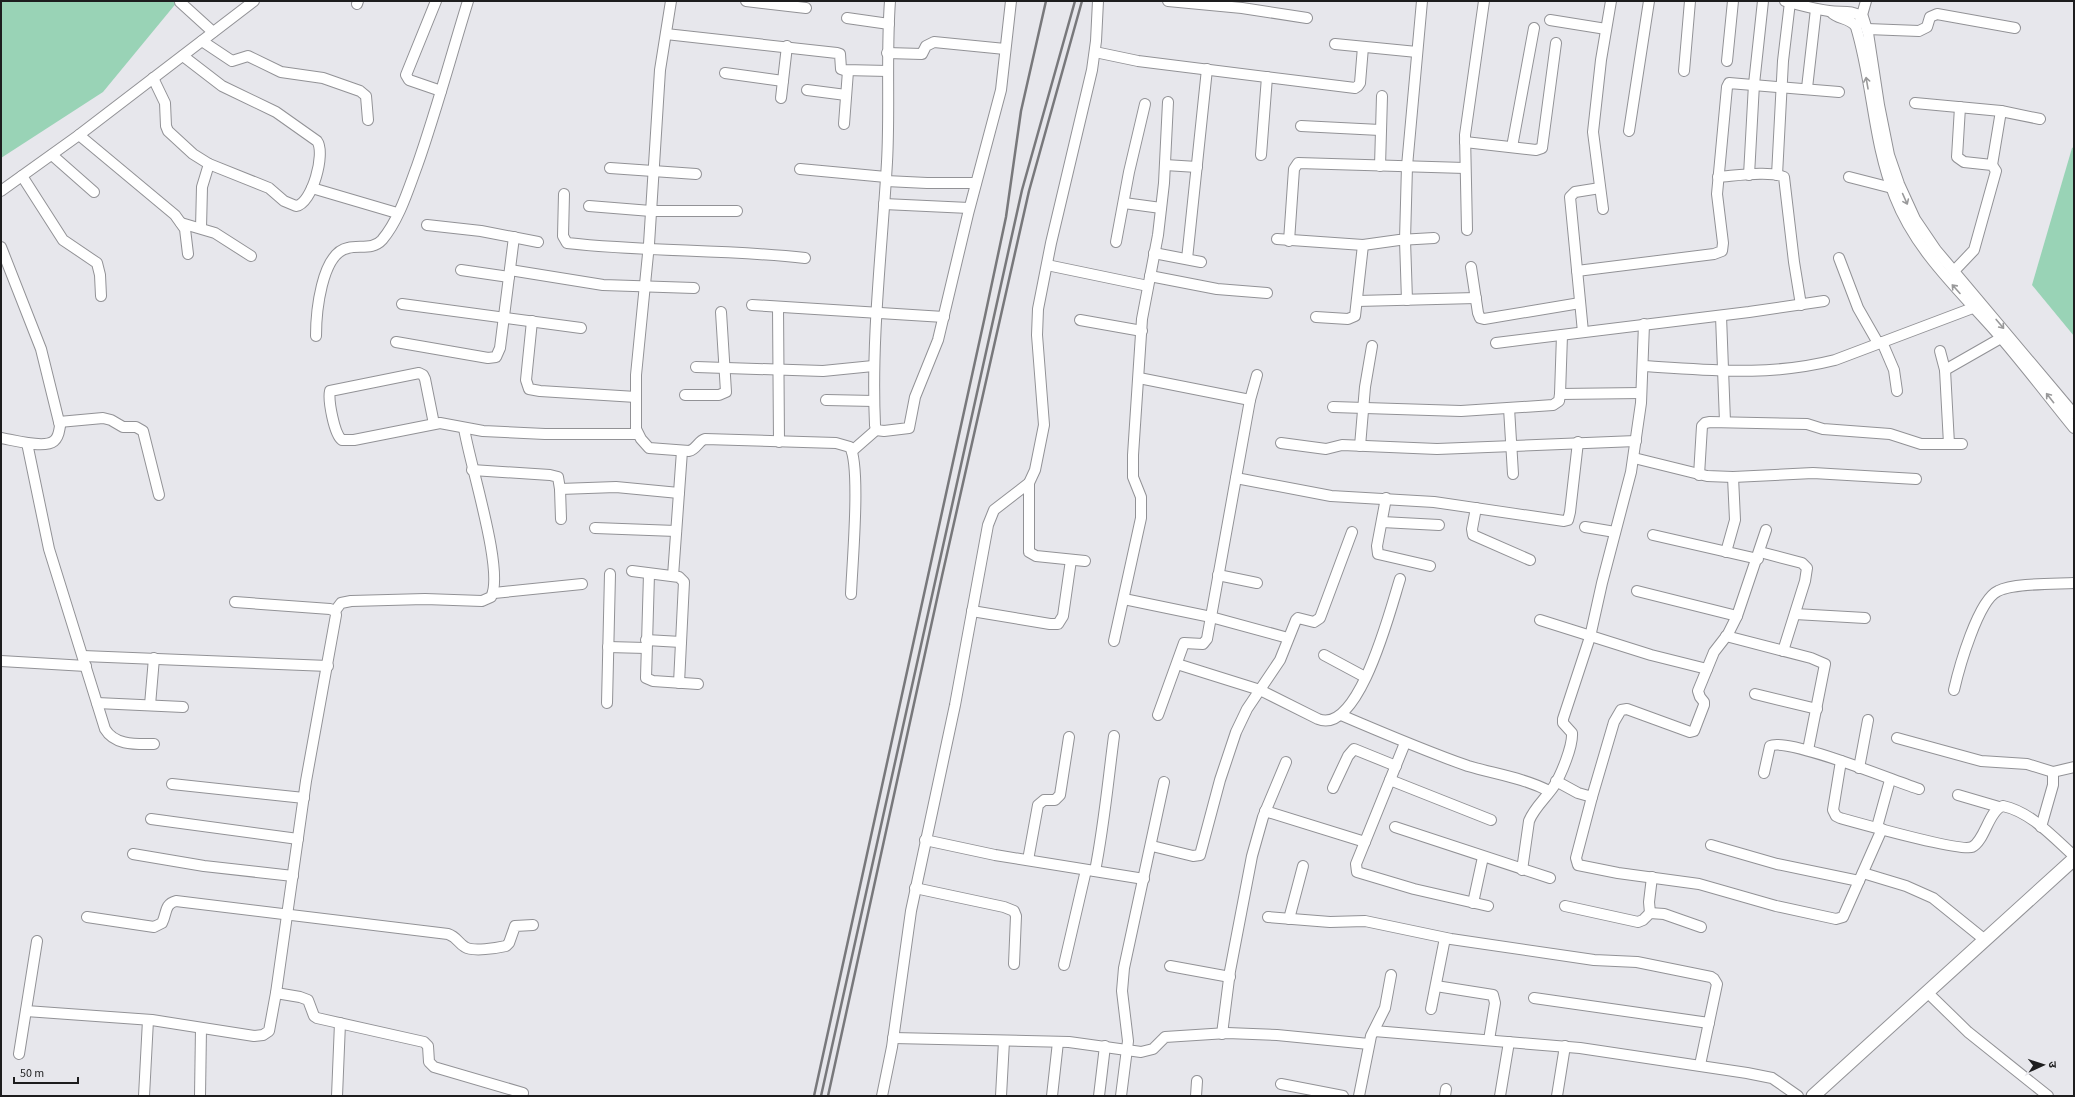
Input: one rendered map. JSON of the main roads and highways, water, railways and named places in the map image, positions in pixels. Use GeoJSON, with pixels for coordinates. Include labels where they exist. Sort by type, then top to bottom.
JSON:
{"type":"FeatureCollection","features":[{"type":"Feature","properties":{"kind":"main road"},"geometry":{"type":"LineString","coordinates":[[1813,1096],[2074,859]]}},
{"type":"Feature","properties":{"kind":"railway"},"geometry":{"type":"LineString","coordinates":[[814,1096],[1006,217],[1021,111],[1046,1]]}},
{"type":"Feature","properties":{"kind":"railway"},"geometry":{"type":"LineString","coordinates":[[821,1096],[1022,190],[1075,1]]}},
{"type":"Feature","properties":{"kind":"railway"},"geometry":{"type":"LineString","coordinates":[[828,1096],[942,576],[1029,191],[1082,1]]}}]}
